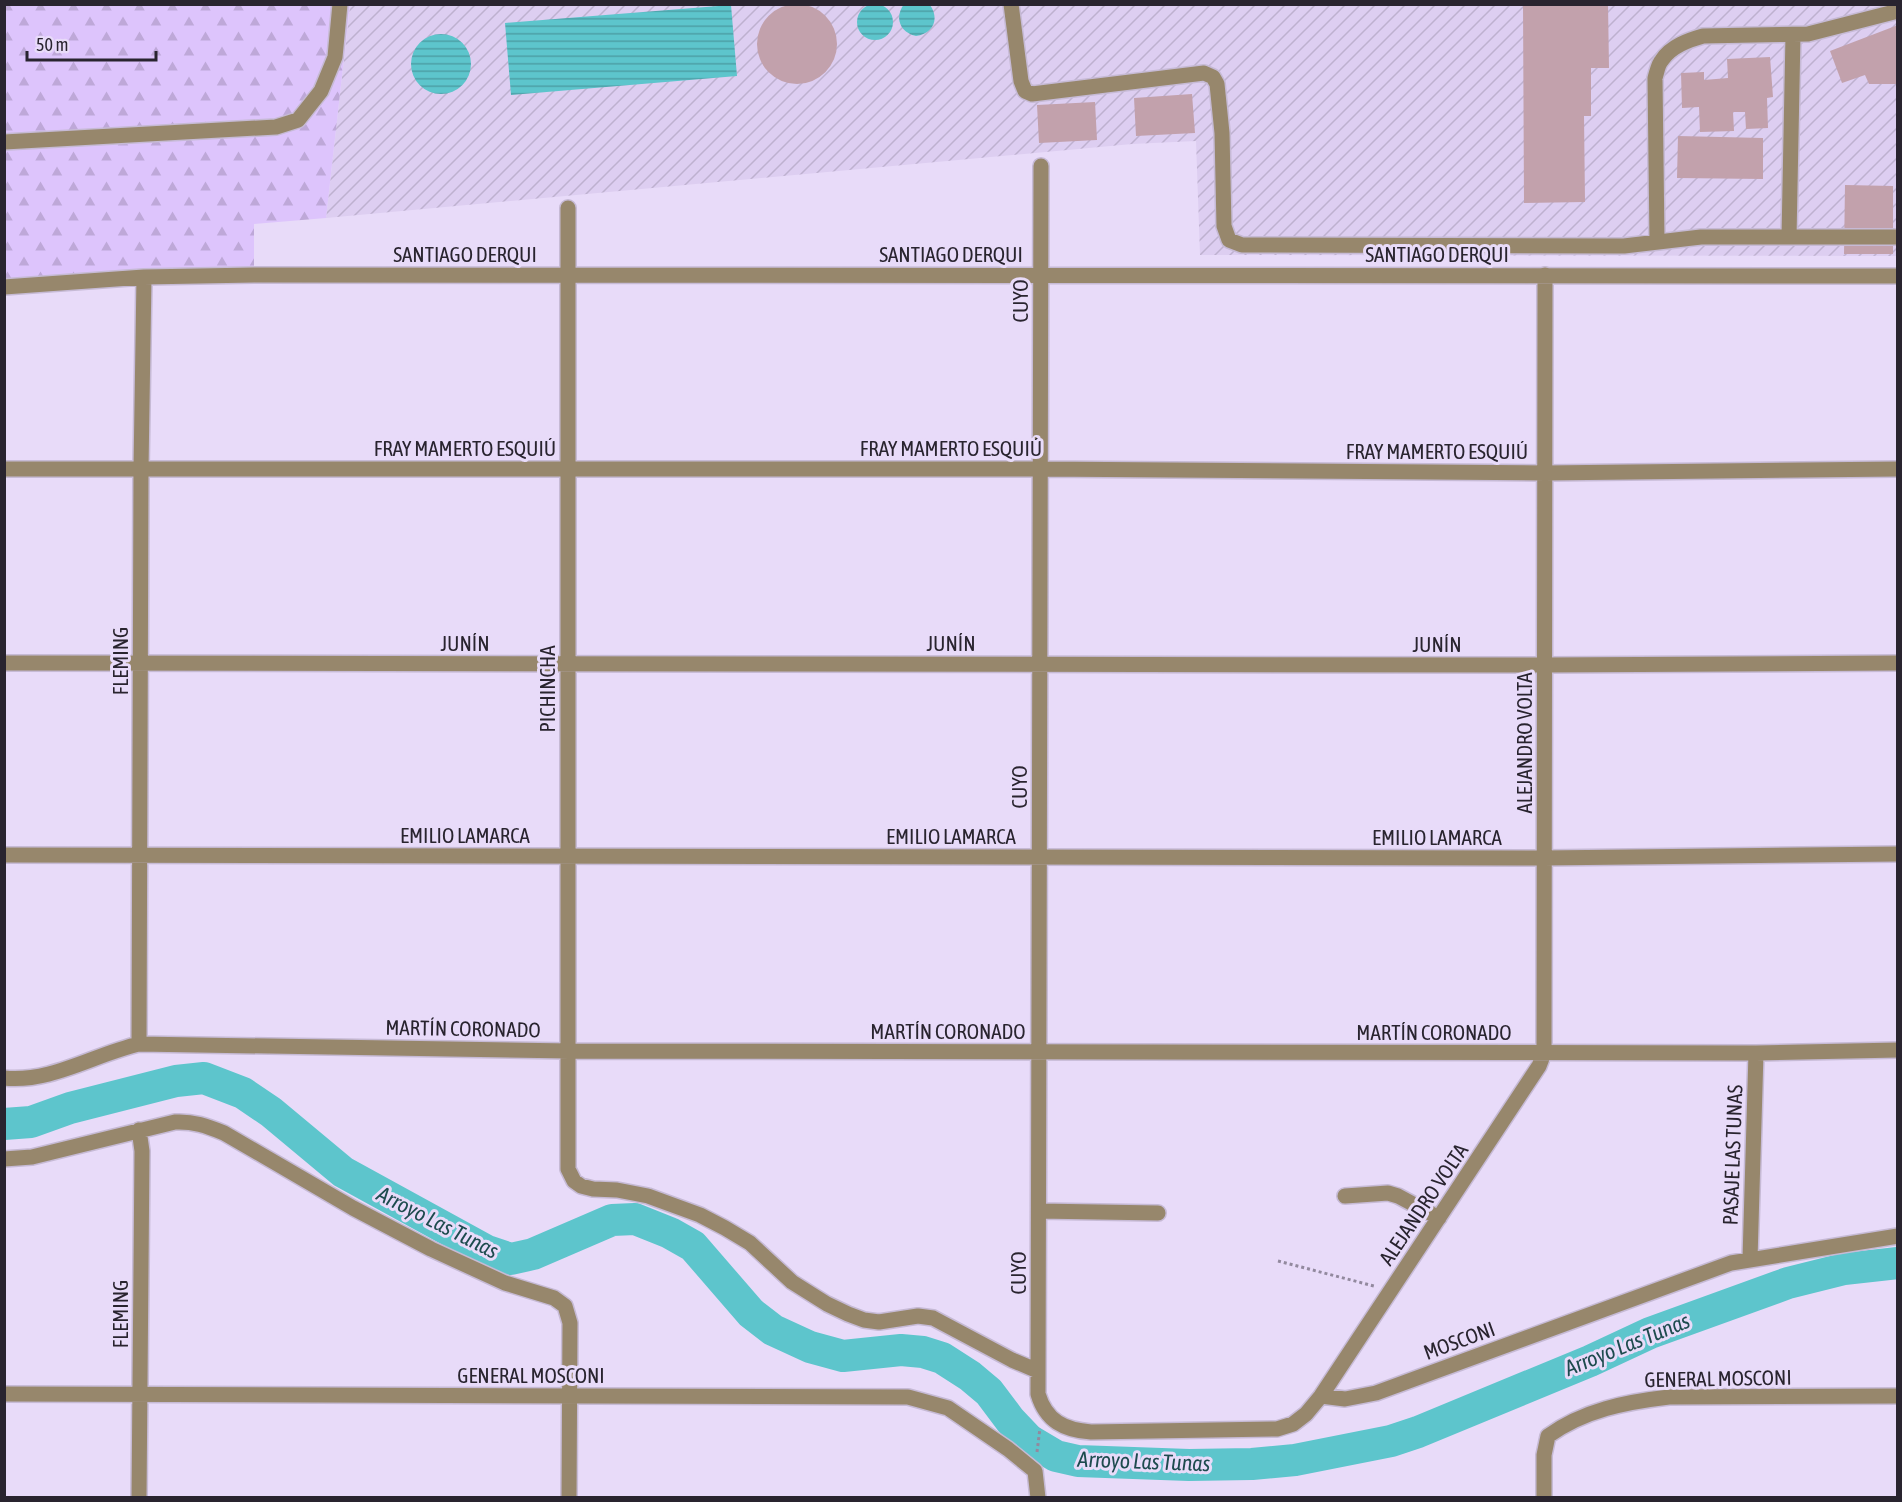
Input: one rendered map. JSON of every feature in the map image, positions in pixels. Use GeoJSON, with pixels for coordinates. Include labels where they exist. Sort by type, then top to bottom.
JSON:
{"type":"FeatureCollection","features":[{"type":"Feature","properties":{"kind":"street"},"geometry":{"type":"LineString","coordinates":[[4,142],[276,128],[298,120],[321,92],[335,57],[340,4]]}},
{"type":"Feature","properties":{"kind":"street"},"geometry":{"type":"LineString","coordinates":[[1011,4],[1021,81],[1025,91],[1032,94],[1204,73],[1213,77],[1216,84],[1222,133],[1224,226],[1229,240],[1242,245],[1624,246],[1701,237],[1898,237]]}},
{"type":"Feature","properties":{"kind":"street"},"geometry":{"type":"LineString","coordinates":[[1657,241],[1655,78],[1662,60],[1687,40],[1704,36],[1808,34],[1898,11]]}},
{"type":"Feature","properties":{"kind":"street"},"geometry":{"type":"LineString","coordinates":[[1789,237],[1792,35]]}},
{"type":"Feature","properties":{"kind":"street","name":"CUYO"},"geometry":{"type":"LineString","coordinates":[[1041,166],[1038,1394],[1042,1408]]}},
{"type":"Feature","properties":{"kind":"street","name":"PICHINCHA"},"geometry":{"type":"LineString","coordinates":[[568,208],[568,1169],[574,1181],[581,1186],[593,1190],[617,1190],[648,1196],[685,1209],[725,1228],[750,1243],[792,1282],[848,1314],[864,1320],[879,1322],[918,1316],[933,1318],[1012,1360],[1038,1371]]}},
{"type":"Feature","properties":{"kind":"street","name":"SANTIAGO DERQUI"},"geometry":{"type":"LineString","coordinates":[[4,287],[144,277],[266,275],[1898,276]]}},
{"type":"Feature","properties":{"kind":"street","name":"ALEJANDRO VOLTA"},"geometry":{"type":"LineString","coordinates":[[1321,1395],[1539,1066],[1544,1053],[1545,275]]}},
{"type":"Feature","properties":{"kind":"street","name":"FLEMING"},"geometry":{"type":"LineString","coordinates":[[140,1044],[141,469],[144,277]]}},
{"type":"Feature","properties":{"kind":"street","name":"FRAY MAMERTO ESQUIÚ"},"geometry":{"type":"LineString","coordinates":[[4,469],[1041,469],[1545,473],[1898,469]]}},
{"type":"Feature","properties":{"kind":"street","name":"JUNÍN"},"geometry":{"type":"LineString","coordinates":[[4,663],[1545,665],[1898,663]]}},
{"type":"Feature","properties":{"kind":"street","name":"EMILIO LAMARCA"},"geometry":{"type":"LineString","coordinates":[[4,855],[1040,858],[1898,855]]}},
{"type":"Feature","properties":{"kind":"street","name":"MARTÍN CORONADO"},"geometry":{"type":"LineString","coordinates":[[4,1078],[32,1079],[140,1044],[569,1051],[1756,1053],[1898,1050]]}},
{"type":"Feature","properties":{"kind":"street","name":"PASAJE LAS TUNAS"},"geometry":{"type":"LineString","coordinates":[[1750,1259],[1756,1053]]}},
{"type":"Feature","properties":{"kind":"street"},"geometry":{"type":"LineString","coordinates":[[4,1160],[33,1157],[175,1122],[188,1121],[206,1125],[431,1249],[505,1283],[554,1298],[565,1306],[570,1323],[569,1497]]}},
{"type":"Feature","properties":{"kind":"street","name":"FLEMING"},"geometry":{"type":"LineString","coordinates":[[139,1130],[142,1151],[139,1497]]}},
{"type":"Feature","properties":{"kind":"street"},"geometry":{"type":"LineString","coordinates":[[1345,1196],[1388,1193],[1439,1218]]}},
{"type":"Feature","properties":{"kind":"street"},"geometry":{"type":"LineString","coordinates":[[1039,1212],[1158,1213]]}},
{"type":"Feature","properties":{"kind":"street","name":"MOSCONI"},"geometry":{"type":"LineString","coordinates":[[1321,1395],[1345,1399],[1376,1393],[1731,1263],[1898,1236]]}},
{"type":"Feature","properties":{"kind":"street","name":"GENERAL MOSCONI"},"geometry":{"type":"LineString","coordinates":[[4,1394],[908,1397],[948,1408],[1008,1449],[1035,1471]]}},
{"type":"Feature","properties":{"kind":"street"},"geometry":{"type":"LineString","coordinates":[[1042,1408],[1054,1421],[1073,1431],[1268,1429],[1293,1424],[1306,1414],[1321,1395]]}},
{"type":"Feature","properties":{"kind":"street","name":"GENERAL MOSCONI"},"geometry":{"type":"LineString","coordinates":[[1544,1497],[1544,1455],[1548,1436],[1564,1424],[1578,1418],[1636,1401],[1668,1397],[1898,1396]]}},
{"type":"Feature","properties":{"kind":"street"},"geometry":{"type":"LineString","coordinates":[[1035,1471],[1038,1497]]}},
{"type":"Feature","properties":{"kind":"path"},"geometry":{"type":"LineString","coordinates":[[1278,1261],[1390,1292]]}},
{"type":"Feature","properties":{"kind":"path"},"geometry":{"type":"LineString","coordinates":[[1035,1471],[1042,1408]]}},
{"type":"Feature","properties":{"kind":"shaded area"},"geometry":{"type":"Polygon","coordinates":[[[875,4],[888,9],[893,22],[888,35],[875,40],[862,35],[857,22],[862,9],[875,4]]]}},
{"type":"Feature","properties":{"kind":"shaded area"},"geometry":{"type":"Polygon","coordinates":[[[904,4],[930,5],[934,15],[931,29],[916,36],[906,31],[899,19],[904,4]]]}},
{"type":"Feature","properties":{"kind":"shaded area"},"geometry":{"type":"Polygon","coordinates":[[[350,5],[1897,5],[1897,256],[1200,255],[1196,141],[1132,144],[326,218],[350,5]]]}},
{"type":"Feature","properties":{"kind":"shaded area"},"geometry":{"type":"Polygon","coordinates":[[[731,5],[737,76],[511,95],[505,23],[731,5]]]}},
{"type":"Feature","properties":{"kind":"shaded area"},"geometry":{"type":"Polygon","coordinates":[[[441,34],[462,43],[471,64],[462,85],[441,94],[420,85],[411,64],[420,43],[441,34]]]}},
{"type":"Feature","properties":{"kind":"green space"},"geometry":{"type":"Polygon","coordinates":[[[5,5],[350,5],[326,218],[254,224],[254,275],[5,290],[5,5]]]}},
{"type":"Feature","properties":{"kind":"building"},"geometry":{"type":"Polygon","coordinates":[[[797,4],[812,7],[825,16],[834,29],[837,44],[834,59],[825,72],[812,81],[797,84],[782,81],[769,72],[760,59],[757,44],[760,29],[769,16],[782,7],[797,4]]]}},
{"type":"Feature","properties":{"kind":"building"},"geometry":{"type":"Polygon","coordinates":[[[1523,4],[1608,4],[1609,68],[1591,68],[1591,116],[1584,116],[1585,202],[1524,203],[1523,4]]]}},
{"type":"Feature","properties":{"kind":"building"},"geometry":{"type":"Polygon","coordinates":[[[1898,25],[1898,84],[1869,84],[1865,75],[1842,83],[1830,51],[1898,25]]]}},
{"type":"Feature","properties":{"kind":"building"},"geometry":{"type":"Polygon","coordinates":[[[1770,57],[1773,97],[1767,98],[1768,128],[1746,129],[1745,112],[1733,112],[1734,131],[1700,132],[1699,107],[1682,108],[1681,73],[1704,72],[1704,80],[1728,78],[1727,59],[1770,57]]]}},
{"type":"Feature","properties":{"kind":"building"},"geometry":{"type":"Polygon","coordinates":[[[1192,94],[1195,133],[1136,136],[1134,98],[1192,94]]]}},
{"type":"Feature","properties":{"kind":"building"},"geometry":{"type":"Polygon","coordinates":[[[1095,102],[1097,140],[1039,143],[1037,105],[1095,102]]]}},
{"type":"Feature","properties":{"kind":"building"},"geometry":{"type":"Polygon","coordinates":[[[1678,136],[1763,138],[1763,179],[1677,178],[1678,136]]]}},
{"type":"Feature","properties":{"kind":"building"},"geometry":{"type":"Polygon","coordinates":[[[1845,185],[1893,186],[1893,254],[1844,254],[1845,185]]]}},
{"type":"Feature","properties":{"kind":"waterway","name":"Arroyo Las Tunas"},"geometry":{"type":"LineString","coordinates":[[4,1124],[31,1122],[70,1108],[176,1081],[204,1078],[243,1093],[271,1112],[343,1172],[487,1251],[511,1259],[533,1254],[612,1220],[635,1219],[670,1233],[693,1246],[751,1313],[773,1330],[810,1347],[843,1356],[901,1350],[923,1352],[942,1358],[970,1376],[989,1392],[1029,1440],[1056,1456],[1078,1461],[1189,1465],[1252,1464],[1295,1460],[1391,1441],[1590,1361],[1650,1333],[1788,1283],[1844,1269],[1898,1263]]}}]}
